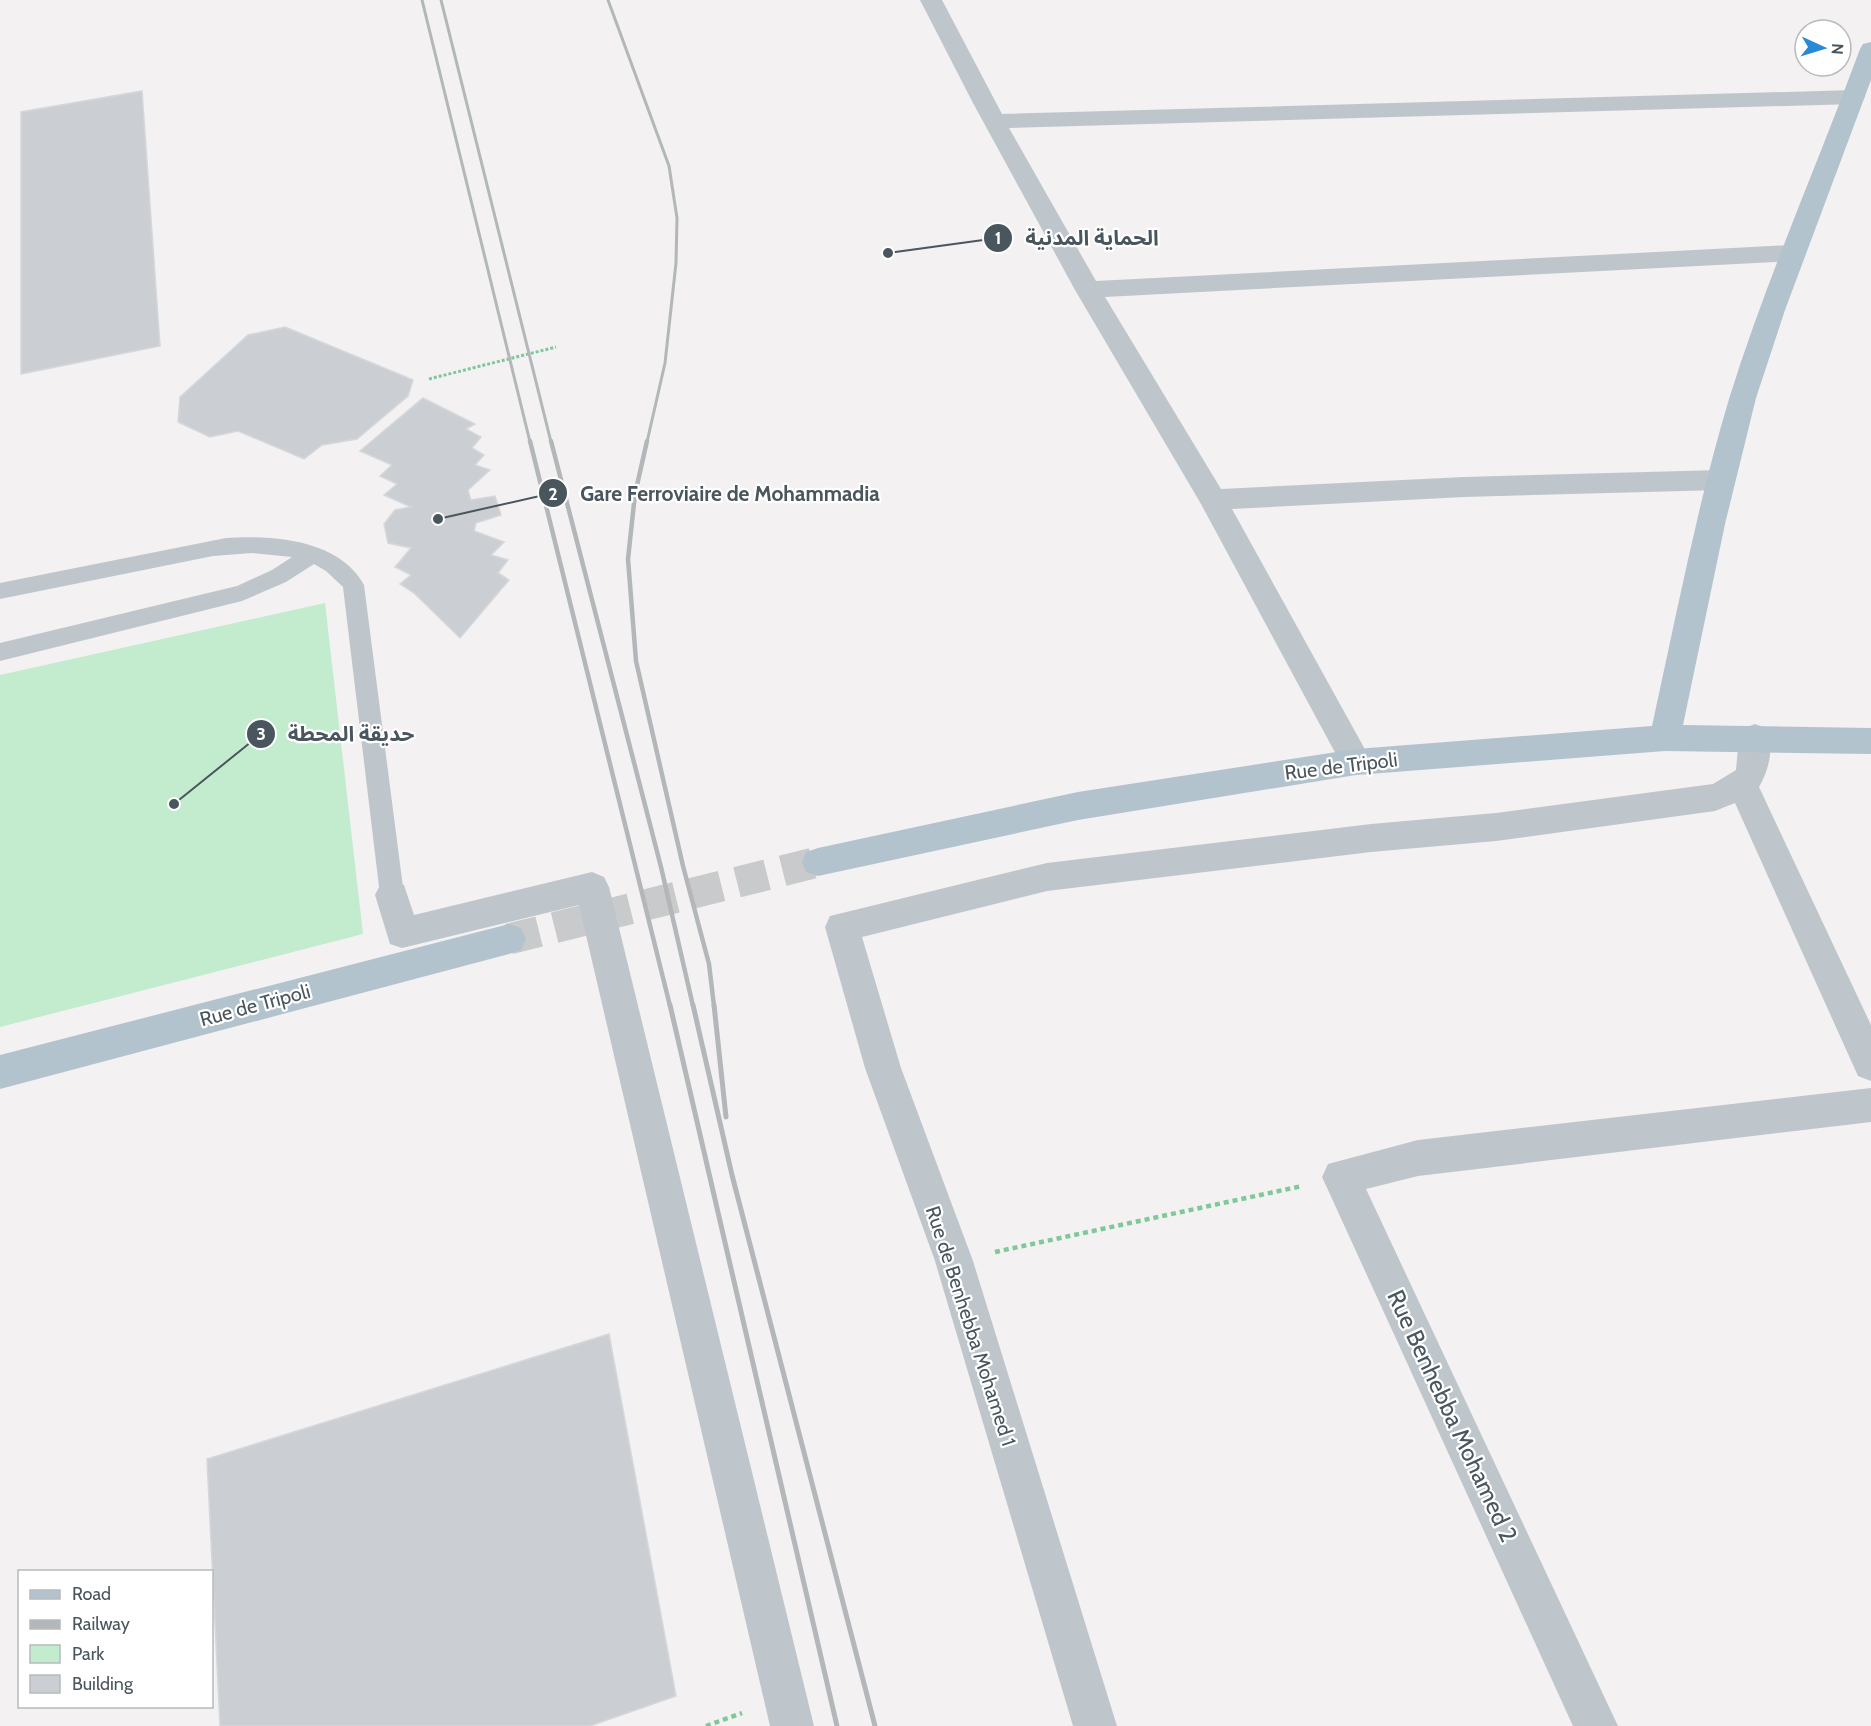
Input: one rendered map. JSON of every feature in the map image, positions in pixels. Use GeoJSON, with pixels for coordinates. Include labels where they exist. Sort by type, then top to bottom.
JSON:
{"type":"FeatureCollection","features":[{"type":"Feature","properties":{"kind":"main road"},"geometry":{"type":"LineString","coordinates":[[1665,738],[1721,480],[1743,397],[1792,253],[1854,98],[1871,49]]}},
{"type":"Feature","properties":{"kind":"main road","name":"Rue de Tripoli"},"geometry":{"type":"LineString","coordinates":[[818,862],[1078,806],[1356,762],[1665,738],[1755,737],[1871,741]]}},
{"type":"Feature","properties":{"kind":"main road","name":"Rue de Tripoli"},"geometry":{"type":"LineString","coordinates":[[0,1072],[509,939]]}},
{"type":"Feature","properties":{"kind":"street"},"geometry":{"type":"LineString","coordinates":[[931,0],[1088,290],[1212,500],[1356,762]]}},
{"type":"Feature","properties":{"kind":"street"},"geometry":{"type":"LineString","coordinates":[[995,121],[1854,98]]}},
{"type":"Feature","properties":{"kind":"street"},"geometry":{"type":"LineString","coordinates":[[1088,290],[1792,253]]}},
{"type":"Feature","properties":{"kind":"street"},"geometry":{"type":"LineString","coordinates":[[1212,500],[1464,487],[1721,480]]}},
{"type":"Feature","properties":{"kind":"street"},"geometry":{"type":"LineString","coordinates":[[1755,737],[1752,772],[1743,786],[1871,1064]]}},
{"type":"Feature","properties":{"kind":"street","name":"Rue de Benhebba Mohamed 1"},"geometry":{"type":"LineString","coordinates":[[1095,1726],[954,1261],[884,1068],[842,927],[1047,877],[1371,838],[1508,825],[1715,797],[1743,786]]}},
{"type":"Feature","properties":{"kind":"street"},"geometry":{"type":"LineString","coordinates":[[392,895],[402,933],[592,887],[792,1726]]}},
{"type":"Feature","properties":{"kind":"street"},"geometry":{"type":"LineString","coordinates":[[1341,1177],[1418,1158],[1871,1105]]}},
{"type":"Feature","properties":{"kind":"street","name":"Rue Benhebba Mohamed 2"},"geometry":{"type":"LineString","coordinates":[[1341,1177],[1596,1726]]}},
{"type":"Feature","properties":{"kind":"lane"},"geometry":{"type":"LineString","coordinates":[[0,591],[229,547],[270,546],[311,555],[334,563],[346,573],[353,585],[392,895]]}},
{"type":"Feature","properties":{"kind":"lane"},"geometry":{"type":"LineString","coordinates":[[0,652],[242,593],[270,581],[311,555]]}},
{"type":"Feature","properties":{"kind":"path"},"geometry":{"type":"LineString","coordinates":[[429,379],[555,347]]}},
{"type":"Feature","properties":{"kind":"path"},"geometry":{"type":"LineString","coordinates":[[954,1261],[1341,1177]]}},
{"type":"Feature","properties":{"kind":"green space"},"geometry":{"type":"Polygon","coordinates":[[[325,603],[363,934],[0,1027],[0,675],[325,603]]]}},
{"type":"Feature","properties":{"kind":"building"},"geometry":{"type":"Polygon","coordinates":[[[142,91],[160,346],[21,374],[21,112],[142,91]]]}},
{"type":"Feature","properties":{"kind":"building"},"geometry":{"type":"Polygon","coordinates":[[[285,327],[413,380],[408,396],[357,439],[322,445],[304,459],[238,431],[210,437],[178,422],[180,397],[248,335],[285,327]]]}},
{"type":"Feature","properties":{"kind":"building"},"geometry":{"type":"Polygon","coordinates":[[[423,398],[475,424],[466,429],[481,437],[472,448],[484,455],[475,465],[490,470],[468,490],[471,500],[495,496],[501,515],[476,523],[474,531],[504,542],[491,555],[508,560],[498,573],[509,580],[460,638],[414,593],[400,584],[411,575],[395,567],[411,548],[388,543],[384,524],[395,510],[411,507],[384,495],[397,484],[380,476],[392,465],[360,451],[423,398]]]}},
{"type":"Feature","properties":{"kind":"building"},"geometry":{"type":"Polygon","coordinates":[[[609,1334],[676,1696],[590,1726],[220,1726],[207,1459],[609,1334]]]}},
{"type":"Feature","properties":{"kind":"tunnel"},"geometry":{"type":"LineString","coordinates":[[509,939],[818,862]]}},
{"type":"Feature","properties":{"kind":"railway"},"geometry":{"type":"LineString","coordinates":[[422,0],[530,442]]}},
{"type":"Feature","properties":{"kind":"railway"},"geometry":{"type":"LineString","coordinates":[[441,0],[551,442]]}},
{"type":"Feature","properties":{"kind":"railway"},"geometry":{"type":"LineString","coordinates":[[608,0],[669,166],[677,218],[676,263],[665,363],[647,442]]}},
{"type":"Feature","properties":{"kind":"railway"},"geometry":{"type":"LineString","coordinates":[[530,441],[670,1006]]}},
{"type":"Feature","properties":{"kind":"railway"},"geometry":{"type":"LineString","coordinates":[[551,441],[661,867],[693,1006]]}},
{"type":"Feature","properties":{"kind":"railway"},"geometry":{"type":"LineString","coordinates":[[647,441],[635,494],[628,559],[636,661],[683,866],[709,964],[714,1006]]}},
{"type":"Feature","properties":{"kind":"railway"},"geometry":{"type":"LineString","coordinates":[[670,1005],[837,1726]]}},
{"type":"Feature","properties":{"kind":"railway"},"geometry":{"type":"LineString","coordinates":[[693,1005],[732,1175],[875,1726]]}},
{"type":"Feature","properties":{"kind":"railway"},"geometry":{"type":"LineString","coordinates":[[714,1005],[726,1117]]}},
{"type":"Feature","properties":{"kind":"place","name":"الحماية المدنية"},"geometry":{"type":"Point","coordinates":[888,253]}},
{"type":"Feature","properties":{"kind":"place","name":"Gare Ferroviaire de Mohammadia"},"geometry":{"type":"Point","coordinates":[438,519]}},
{"type":"Feature","properties":{"kind":"place","name":"حديقة المحطة"},"geometry":{"type":"Point","coordinates":[174,804]}}]}
